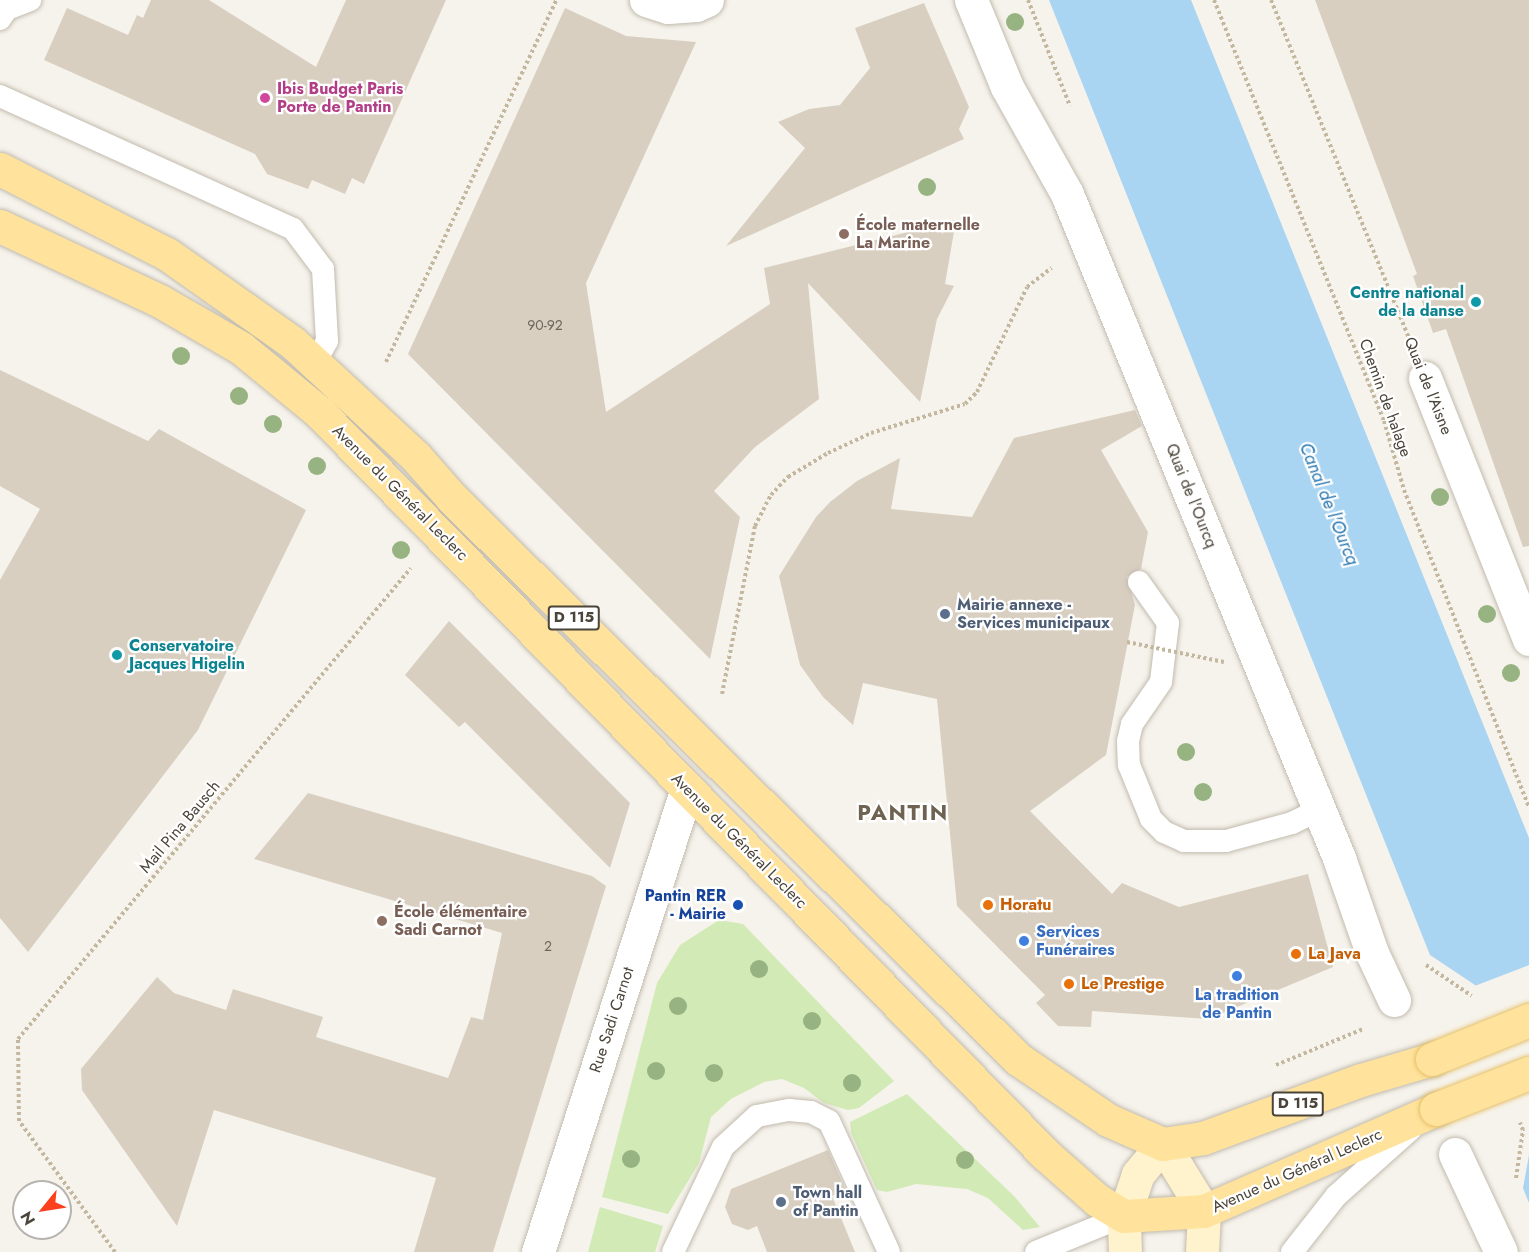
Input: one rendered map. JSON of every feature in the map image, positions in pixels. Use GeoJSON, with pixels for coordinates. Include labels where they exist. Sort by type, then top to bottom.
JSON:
{"type":"FeatureCollection","features":[{"type":"Feature","properties":{"kind":"main road","name":"Avenue du Général Leclerc"},"geometry":{"type":"LineString","coordinates":[[0,169],[167,254],[243,305],[315,363],[416,458],[452,498],[1018,1059],[1108,1120],[1163,1144]]}},
{"type":"Feature","properties":{"kind":"main road","name":"Avenue du Général Leclerc"},"geometry":{"type":"LineString","coordinates":[[0,226],[160,301],[241,348],[319,412],[1045,1154],[1097,1200],[1124,1216],[1204,1211],[1436,1109],[1529,1073]]}},
{"type":"Feature","properties":{"kind":"main road","name":"D 115"},"geometry":{"type":"LineString","coordinates":[[1163,1144],[1203,1138],[1361,1080],[1432,1059],[1529,1020]]}},
{"type":"Feature","properties":{"kind":"main road"},"geometry":{"type":"LineString","coordinates":[[1125,1252],[1124,1216],[1138,1174],[1163,1144],[1204,1211],[1202,1252]]}},
{"type":"Feature","properties":{"kind":"street"},"geometry":{"type":"LineString","coordinates":[[645,0],[668,6],[696,5],[707,0]]}},
{"type":"Feature","properties":{"kind":"street","name":"Quai de l'Ourcq"},"geometry":{"type":"LineString","coordinates":[[971,0],[1007,87],[1067,194],[1319,810],[1372,953],[1394,1000]]}},
{"type":"Feature","properties":{"kind":"street","name":"Quai de l'Aisne"},"geometry":{"type":"LineString","coordinates":[[1425,378],[1529,639]]}},
{"type":"Feature","properties":{"kind":"street","name":"Rue Sadi Carnot"},"geometry":{"type":"LineString","coordinates":[[538,1252],[687,788]]}},
{"type":"Feature","properties":{"kind":"street"},"geometry":{"type":"LineString","coordinates":[[1455,1154],[1501,1252]]}},
{"type":"Feature","properties":{"kind":"lane"},"geometry":{"type":"LineString","coordinates":[[0,19],[7,9],[30,0]]}},
{"type":"Feature","properties":{"kind":"lane"},"geometry":{"type":"LineString","coordinates":[[0,96],[293,230],[323,268],[327,341],[315,363]]}},
{"type":"Feature","properties":{"kind":"lane"},"geometry":{"type":"LineString","coordinates":[[1138,582],[1168,623],[1161,682],[1132,724],[1128,741],[1129,765],[1151,819],[1164,832],[1184,841],[1227,841],[1271,830],[1319,810]]}},
{"type":"Feature","properties":{"kind":"lane"},"geometry":{"type":"LineString","coordinates":[[1292,1252],[1336,1196],[1436,1109]]}},
{"type":"Feature","properties":{"kind":"lane"},"geometry":{"type":"LineString","coordinates":[[673,1252],[723,1147],[757,1116],[789,1110],[811,1112],[829,1121],[889,1252]]}},
{"type":"Feature","properties":{"kind":"lane"},"geometry":{"type":"LineString","coordinates":[[1036,1252],[1124,1216]]}},
{"type":"Feature","properties":{"kind":"path"},"geometry":{"type":"LineString","coordinates":[[386,362],[556,0]]}},
{"type":"Feature","properties":{"kind":"path","name":"Chemin de halage"},"geometry":{"type":"LineString","coordinates":[[1214,0],[1384,421],[1404,490],[1529,807]]}},
{"type":"Feature","properties":{"kind":"path","name":"Quai de l'Aisne"},"geometry":{"type":"LineString","coordinates":[[1271,0],[1425,378]]}},
{"type":"Feature","properties":{"kind":"path"},"geometry":{"type":"LineString","coordinates":[[722,694],[755,526],[771,495],[788,477],[828,453],[871,434],[965,404],[977,392],[1027,287],[1058,264]]}},
{"type":"Feature","properties":{"kind":"path","name":"Mail Pina Bausch"},"geometry":{"type":"LineString","coordinates":[[115,1252],[19,1121],[18,1039],[412,567]]}},
{"type":"Feature","properties":{"kind":"path"},"geometry":{"type":"LineString","coordinates":[[1127,642],[1224,662]]}},
{"type":"Feature","properties":{"kind":"green space"},"geometry":{"type":"Polygon","coordinates":[[[719,920],[743,924],[894,1081],[859,1108],[848,1110],[824,1103],[804,1088],[782,1079],[764,1082],[731,1099],[711,1117],[699,1163],[668,1214],[602,1197],[657,983],[680,945],[719,920]]]}},
{"type":"Feature","properties":{"kind":"green space"},"geometry":{"type":"Polygon","coordinates":[[[907,1094],[1014,1196],[1040,1227],[1023,1230],[988,1198],[967,1189],[916,1184],[887,1192],[877,1190],[851,1133],[850,1122],[907,1094]]]}},
{"type":"Feature","properties":{"kind":"green space"},"geometry":{"type":"Polygon","coordinates":[[[600,1207],[663,1226],[655,1252],[588,1252],[600,1207]]]}},
{"type":"Feature","properties":{"kind":"water","name":"Canal de l'Ourcq"},"geometry":{"type":"Polygon","coordinates":[[[1049,0],[1191,0],[1529,838],[1529,1117],[1481,989],[1430,955],[1049,0]]]}},
{"type":"Feature","properties":{"kind":"water"},"geometry":{"type":"Polygon","coordinates":[[[1529,1155],[1529,1203],[1523,1188],[1529,1155]]]}},
{"type":"Feature","properties":{"kind":"pier"},"geometry":{"type":"Polygon","coordinates":[[[1529,965],[1529,1120],[1478,991],[1472,987],[1529,965]]]}},
{"type":"Feature","properties":{"kind":"building","name":"Ibis Budget Paris Porte de Pantin"},"geometry":{"type":"Polygon","coordinates":[[[151,0],[209,0],[316,67],[346,0],[446,0],[364,184],[352,178],[345,194],[312,180],[308,189],[267,174],[255,154],[44,60],[67,8],[128,35],[137,15],[143,18],[151,0]]]}},
{"type":"Feature","properties":{"kind":"building","name":"Centre national de la danse"},"geometry":{"type":"Polygon","coordinates":[[[1315,0],[1529,0],[1529,546],[1523,547],[1446,329],[1433,333],[1413,276],[1417,274],[1315,0]]]}},
{"type":"Feature","properties":{"kind":"building"},"geometry":{"type":"Polygon","coordinates":[[[924,3],[969,107],[959,129],[964,139],[726,246],[805,148],[778,122],[809,109],[840,105],[870,68],[855,28],[924,3]]]}},
{"type":"Feature","properties":{"kind":"building"},"geometry":{"type":"Polygon","coordinates":[[[565,8],[626,36],[696,42],[586,283],[606,412],[770,304],[764,268],[956,220],[945,284],[954,286],[937,319],[920,402],[808,283],[819,399],[755,447],[714,491],[740,517],[710,659],[408,354],[565,8]]]}},
{"type":"Feature","properties":{"kind":"building","name":"Conservatoire Jacques Higelin"},"geometry":{"type":"Polygon","coordinates":[[[0,370],[148,441],[159,429],[306,510],[198,730],[28,952],[0,918],[0,580],[40,509],[0,486],[0,370]]]}},
{"type":"Feature","properties":{"kind":"building","name":"Mairie annexe - Services municipaux"},"geometry":{"type":"Polygon","coordinates":[[[1135,410],[1142,426],[1101,450],[1148,532],[1141,569],[1127,577],[1135,605],[1106,755],[1030,811],[1112,894],[1122,883],[1179,907],[1308,874],[1333,967],[1208,1019],[1092,1011],[1091,1027],[1058,1026],[1036,1003],[1045,995],[957,906],[937,699],[863,683],[853,725],[823,697],[800,665],[779,576],[816,517],[830,502],[857,481],[900,458],[891,509],[972,517],[1014,438],[1135,410]]]}},
{"type":"Feature","properties":{"kind":"building"},"geometry":{"type":"Polygon","coordinates":[[[449,621],[630,803],[610,868],[465,722],[459,727],[405,675],[449,621]]]}},
{"type":"Feature","properties":{"kind":"building"},"geometry":{"type":"Polygon","coordinates":[[[308,793],[592,876],[606,886],[493,1252],[414,1252],[436,1178],[214,1110],[177,1226],[82,1090],[81,1069],[157,977],[174,993],[226,1010],[233,989],[323,1017],[316,1037],[448,1078],[471,1017],[483,1020],[502,933],[254,859],[308,793]]]}},
{"type":"Feature","properties":{"kind":"building","name":"Town hall of Pantin"},"geometry":{"type":"Polygon","coordinates":[[[828,1150],[846,1191],[832,1196],[855,1252],[767,1252],[757,1226],[748,1230],[732,1224],[725,1207],[731,1189],[828,1150]]]}},
{"type":"Feature","properties":{"kind":"place","name":"Ibis Budget Paris Porte de Pantin"},"geometry":{"type":"Point","coordinates":[265,98]}},
{"type":"Feature","properties":{"kind":"place","name":"École maternelle La Marine"},"geometry":{"type":"Point","coordinates":[844,234]}},
{"type":"Feature","properties":{"kind":"place","name":"Centre national de la danse"},"geometry":{"type":"Point","coordinates":[1476,302]}},
{"type":"Feature","properties":{"kind":"place","name":"Mairie annexe - Services municipaux"},"geometry":{"type":"Point","coordinates":[945,614]}},
{"type":"Feature","properties":{"kind":"place","name":"Conservatoire Jacques Higelin"},"geometry":{"type":"Point","coordinates":[117,655]}},
{"type":"Feature","properties":{"kind":"place","name":"Pantin RER - Mairie"},"geometry":{"type":"Point","coordinates":[738,905]}},
{"type":"Feature","properties":{"kind":"place","name":"Horatu"},"geometry":{"type":"Point","coordinates":[988,905]}},
{"type":"Feature","properties":{"kind":"place","name":"École élémentaire Sadi Carnot"},"geometry":{"type":"Point","coordinates":[382,921]}},
{"type":"Feature","properties":{"kind":"place","name":"Services Funéraires"},"geometry":{"type":"Point","coordinates":[1024,941]}},
{"type":"Feature","properties":{"kind":"place","name":"La Java"},"geometry":{"type":"Point","coordinates":[1296,954]}},
{"type":"Feature","properties":{"kind":"place","name":"La tradition de Pantin"},"geometry":{"type":"Point","coordinates":[1237,976]}},
{"type":"Feature","properties":{"kind":"place","name":"Le Prestige"},"geometry":{"type":"Point","coordinates":[1069,984]}},
{"type":"Feature","properties":{"kind":"place","name":"Town hall of Pantin"},"geometry":{"type":"Point","coordinates":[781,1202]}},
{"type":"Feature","properties":{"kind":"district","name":"PANTIN"},"geometry":{"type":"Point","coordinates":[903,813]}}]}
